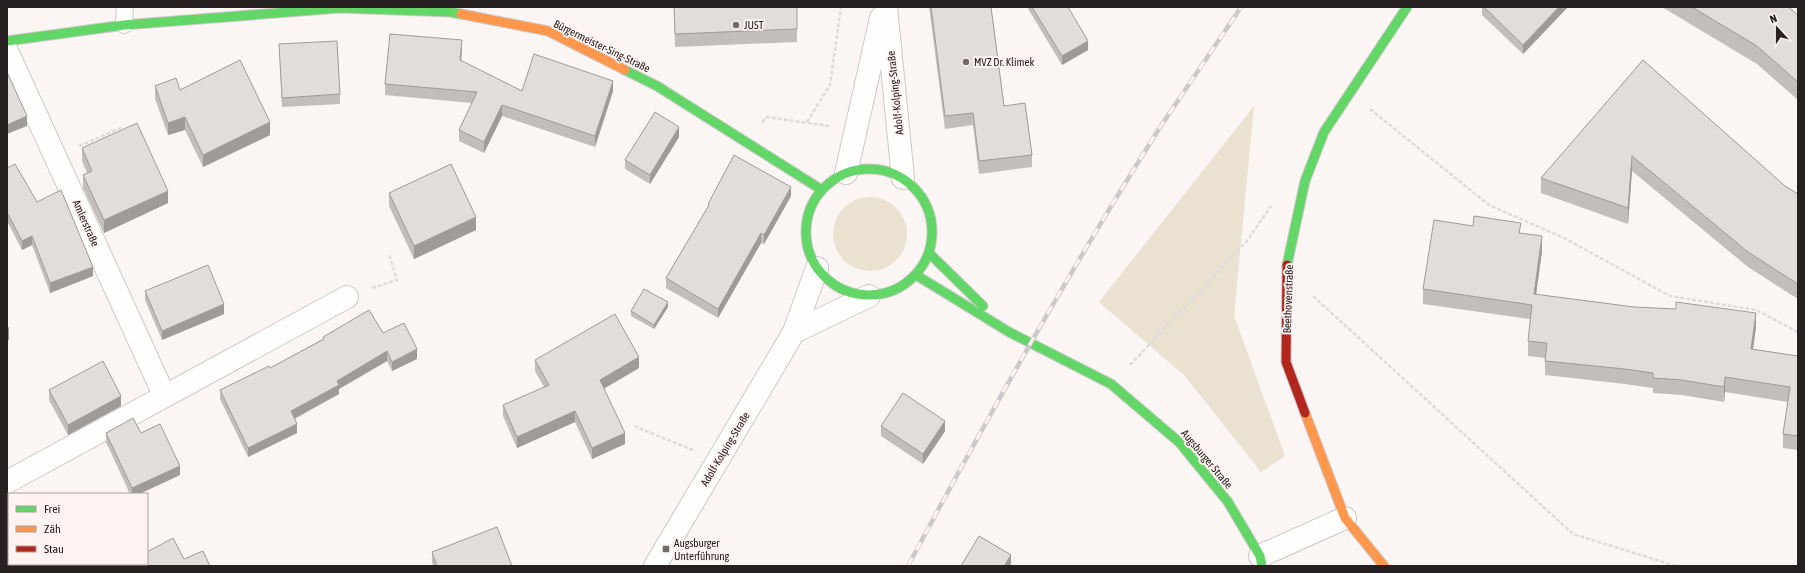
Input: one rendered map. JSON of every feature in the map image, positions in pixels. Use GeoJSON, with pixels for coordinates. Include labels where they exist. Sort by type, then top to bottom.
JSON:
{"type":"FeatureCollection","features":[{"type":"Feature","properties":{"kind":"main road","name":"Beethovenstraße"},"geometry":{"type":"LineString","coordinates":[[1384,566],[1345,518],[1286,362],[1286,272],[1304,181],[1324,132],[1407,7]]}},
{"type":"Feature","properties":{"kind":"main road","name":"Bürgermeister-Sing-Straße"},"geometry":{"type":"LineString","coordinates":[[7,41],[124,25],[340,8],[457,14],[548,31],[657,86],[822,190]]}},
{"type":"Feature","properties":{"kind":"main road"},"geometry":{"type":"LineString","coordinates":[[860,169],[875,169],[890,172],[903,178],[915,188],[923,198],[930,212],[933,232],[929,253],[916,275],[902,286],[886,293],[869,296],[849,292],[831,283],[817,268],[811,258],[806,234],[810,211],[822,190],[846,173],[860,169]]}},
{"type":"Feature","properties":{"kind":"main road"},"geometry":{"type":"LineString","coordinates":[[929,253],[1010,332]]}},
{"type":"Feature","properties":{"kind":"main road"},"geometry":{"type":"LineString","coordinates":[[916,275],[1010,332],[1111,384]]}},
{"type":"Feature","properties":{"kind":"main road","name":"Augsburger Straße"},"geometry":{"type":"LineString","coordinates":[[1111,384],[1179,442],[1228,502],[1261,561]]}},
{"type":"Feature","properties":{"kind":"street","name":"Adolf-Kolping-Straße"},"geometry":{"type":"LineString","coordinates":[[846,173],[885,7]]}},
{"type":"Feature","properties":{"kind":"street","name":"Adolf-Kolping-Straße"},"geometry":{"type":"LineString","coordinates":[[885,7],[903,178]]}},
{"type":"Feature","properties":{"kind":"street","name":"Amlerstraße"},"geometry":{"type":"LineString","coordinates":[[7,50],[164,395]]}},
{"type":"Feature","properties":{"kind":"street","name":"Adolf-Kolping-Straße"},"geometry":{"type":"LineString","coordinates":[[655,566],[794,332],[817,268]]}},
{"type":"Feature","properties":{"kind":"street"},"geometry":{"type":"LineString","coordinates":[[794,332],[869,296]]}},
{"type":"Feature","properties":{"kind":"street"},"geometry":{"type":"LineString","coordinates":[[7,482],[164,395],[347,297]]}},
{"type":"Feature","properties":{"kind":"street"},"geometry":{"type":"LineString","coordinates":[[1261,561],[1345,518]]}},
{"type":"Feature","properties":{"kind":"lane"},"geometry":{"type":"LineString","coordinates":[[124,25],[125,7]]}},
{"type":"Feature","properties":{"kind":"path"},"geometry":{"type":"LineString","coordinates":[[807,122],[830,84],[841,7]]}},
{"type":"Feature","properties":{"kind":"path"},"geometry":{"type":"LineString","coordinates":[[1350,92],[1489,205],[1564,238],[1670,296],[1756,310],[1798,332]]}},
{"type":"Feature","properties":{"kind":"path"},"geometry":{"type":"LineString","coordinates":[[746,142],[766,117],[856,130]]}},
{"type":"Feature","properties":{"kind":"path"},"geometry":{"type":"LineString","coordinates":[[55,156],[123,127]]}},
{"type":"Feature","properties":{"kind":"path"},"geometry":{"type":"LineString","coordinates":[[1111,384],[1247,241],[1272,205]]}},
{"type":"Feature","properties":{"kind":"path"},"geometry":{"type":"LineString","coordinates":[[347,297],[397,280],[389,254]]}},
{"type":"Feature","properties":{"kind":"path"},"geometry":{"type":"LineString","coordinates":[[1286,272],[1573,534],[1676,566]]}},
{"type":"Feature","properties":{"kind":"path"},"geometry":{"type":"LineString","coordinates":[[634,426],[717,460]]}},
{"type":"Feature","properties":{"kind":"shaded area"},"geometry":{"type":"Polygon","coordinates":[[[1254,106],[1234,316],[1285,456],[1261,472],[1184,375],[1099,302],[1254,106]]]}},
{"type":"Feature","properties":{"kind":"shaded area"},"geometry":{"type":"Polygon","coordinates":[[[863,197],[877,197],[884,199],[897,207],[905,220],[907,234],[905,248],[897,261],[884,269],[877,271],[863,271],[856,269],[843,261],[835,248],[833,241],[833,227],[835,220],[843,207],[856,199],[863,197]]]}},
{"type":"Feature","properties":{"kind":"building","name":"JUST"},"geometry":{"type":"Polygon","coordinates":[[[674,7],[797,7],[797,29],[675,34],[674,7]]]}},
{"type":"Feature","properties":{"kind":"building","name":"MVZ Dr. Klimek"},"geometry":{"type":"Polygon","coordinates":[[[931,7],[991,7],[1004,106],[1025,103],[1032,155],[979,161],[973,113],[945,116],[931,7]]]}},
{"type":"Feature","properties":{"kind":"building"},"geometry":{"type":"Polygon","coordinates":[[[1032,7],[1068,7],[1088,41],[1062,56],[1032,7]]]}},
{"type":"Feature","properties":{"kind":"building"},"geometry":{"type":"Polygon","coordinates":[[[1484,7],[1559,7],[1523,45],[1484,7]]]}},
{"type":"Feature","properties":{"kind":"building"},"geometry":{"type":"Polygon","coordinates":[[[1692,7],[1788,7],[1798,15],[1798,82],[1757,46],[1692,7]]]}},
{"type":"Feature","properties":{"kind":"building"},"geometry":{"type":"Polygon","coordinates":[[[390,34],[462,40],[460,60],[522,91],[534,54],[613,81],[595,136],[502,105],[484,142],[459,130],[477,92],[385,84],[390,34]]]}},
{"type":"Feature","properties":{"kind":"building"},"geometry":{"type":"Polygon","coordinates":[[[337,41],[340,94],[282,98],[279,44],[337,41]]]}},
{"type":"Feature","properties":{"kind":"building"},"geometry":{"type":"Polygon","coordinates":[[[240,60],[270,122],[203,155],[185,117],[168,123],[155,86],[176,78],[180,90],[240,60]]]}},
{"type":"Feature","properties":{"kind":"building"},"geometry":{"type":"Polygon","coordinates":[[[1643,60],[1785,186],[1798,194],[1798,284],[1748,252],[1632,156],[1628,208],[1541,178],[1643,60]]]}},
{"type":"Feature","properties":{"kind":"building"},"geometry":{"type":"Polygon","coordinates":[[[7,72],[27,116],[7,125],[7,72]]]}},
{"type":"Feature","properties":{"kind":"building"},"geometry":{"type":"Polygon","coordinates":[[[655,112],[679,127],[650,175],[625,160],[655,112]]]}},
{"type":"Feature","properties":{"kind":"building"},"geometry":{"type":"Polygon","coordinates":[[[137,123],[168,191],[104,220],[83,175],[92,171],[82,148],[137,123]]]}},
{"type":"Feature","properties":{"kind":"building"},"geometry":{"type":"Polygon","coordinates":[[[734,155],[791,187],[764,235],[761,233],[718,309],[666,278],[709,205],[708,204],[734,155]]]}},
{"type":"Feature","properties":{"kind":"building"},"geometry":{"type":"Polygon","coordinates":[[[15,164],[37,202],[61,190],[93,267],[50,283],[32,236],[22,241],[7,214],[7,168],[15,164]]]}},
{"type":"Feature","properties":{"kind":"building"},"geometry":{"type":"Polygon","coordinates":[[[451,164],[476,217],[414,246],[389,193],[451,164]]]}},
{"type":"Feature","properties":{"kind":"building"},"geometry":{"type":"Polygon","coordinates":[[[1474,216],[1521,223],[1519,233],[1542,236],[1534,294],[1634,307],[1676,309],[1676,302],[1756,313],[1751,349],[1798,356],[1798,436],[1783,434],[1790,387],[1725,377],[1724,387],[1682,380],[1653,378],[1653,373],[1545,361],[1547,343],[1528,341],[1532,305],[1423,289],[1434,220],[1473,226],[1474,216]]]}},
{"type":"Feature","properties":{"kind":"building"},"geometry":{"type":"Polygon","coordinates":[[[208,265],[224,304],[162,331],[145,291],[208,265]]]}},
{"type":"Feature","properties":{"kind":"building"},"geometry":{"type":"Polygon","coordinates":[[[644,289],[668,302],[654,325],[631,311],[644,289]]]}},
{"type":"Feature","properties":{"kind":"building"},"geometry":{"type":"Polygon","coordinates":[[[369,310],[383,333],[404,323],[417,349],[392,362],[387,351],[337,381],[339,385],[291,411],[297,424],[248,448],[220,390],[269,366],[270,368],[324,339],[323,337],[369,310]]]}},
{"type":"Feature","properties":{"kind":"building"},"geometry":{"type":"Polygon","coordinates":[[[615,314],[639,357],[600,380],[625,433],[592,448],[575,411],[517,437],[503,405],[549,385],[535,360],[615,314]]]}},
{"type":"Feature","properties":{"kind":"building"},"geometry":{"type":"Polygon","coordinates":[[[103,361],[121,396],[68,425],[49,390],[103,361]]]}},
{"type":"Feature","properties":{"kind":"building"},"geometry":{"type":"Polygon","coordinates":[[[903,393],[945,421],[923,454],[881,426],[903,393]]]}},
{"type":"Feature","properties":{"kind":"building"},"geometry":{"type":"Polygon","coordinates":[[[133,418],[141,433],[160,424],[180,466],[132,488],[106,433],[133,418]]]}},
{"type":"Feature","properties":{"kind":"building"},"geometry":{"type":"Polygon","coordinates":[[[497,527],[512,566],[437,566],[432,552],[497,527]]]}},
{"type":"Feature","properties":{"kind":"building"},"geometry":{"type":"Polygon","coordinates":[[[979,536],[1011,555],[1004,566],[961,566],[979,536]]]}},
{"type":"Feature","properties":{"kind":"building"},"geometry":{"type":"Polygon","coordinates":[[[173,538],[184,559],[203,551],[210,566],[144,566],[148,565],[148,551],[173,538]]]}},
{"type":"Feature","properties":{"kind":"railway"},"geometry":{"type":"LineString","coordinates":[[908,566],[998,400],[1093,236],[1159,129],[1241,7]]}},
{"type":"Feature","properties":{"kind":"traffic: fast"},"geometry":{"type":"LineString","coordinates":[[1287,265],[1305,181],[1324,132],[1407,7]]}},
{"type":"Feature","properties":{"kind":"traffic: fast"},"geometry":{"type":"LineString","coordinates":[[7,41],[124,25],[340,8],[450,12],[461,14]]}},
{"type":"Feature","properties":{"kind":"traffic: fast"},"geometry":{"type":"LineString","coordinates":[[625,70],[657,86],[822,190]]}},
{"type":"Feature","properties":{"kind":"traffic: fast"},"geometry":{"type":"LineString","coordinates":[[875,169],[899,176],[914,187],[925,202],[931,220],[932,232],[931,244],[925,262],[914,277],[899,288],[881,294],[863,295],[839,288],[824,277],[813,262],[807,244],[806,226],[813,202],[824,187],[839,176],[857,170],[875,169]]}},
{"type":"Feature","properties":{"kind":"traffic: fast"},"geometry":{"type":"LineString","coordinates":[[929,253],[983,306]]}},
{"type":"Feature","properties":{"kind":"traffic: fast"},"geometry":{"type":"LineString","coordinates":[[916,275],[1009,332],[1111,384],[1179,442],[1228,502],[1260,556],[1262,566]]}},
{"type":"Feature","properties":{"kind":"traffic: slow"},"geometry":{"type":"LineString","coordinates":[[461,14],[548,31],[625,70]]}},
{"type":"Feature","properties":{"kind":"traffic: slow"},"geometry":{"type":"LineString","coordinates":[[1305,413],[1345,518],[1384,566]]}},
{"type":"Feature","properties":{"kind":"traffic: jam"},"geometry":{"type":"LineString","coordinates":[[1287,265],[1286,362],[1305,413]]}},
{"type":"Feature","properties":{"kind":"place","name":"JUST"},"geometry":{"type":"Point","coordinates":[736,25]}},
{"type":"Feature","properties":{"kind":"place","name":"MVZ Dr. Klimek"},"geometry":{"type":"Point","coordinates":[966,62]}},
{"type":"Feature","properties":{"kind":"place","name":"Augsburger Unterführung"},"geometry":{"type":"Point","coordinates":[666,549]}}]}
